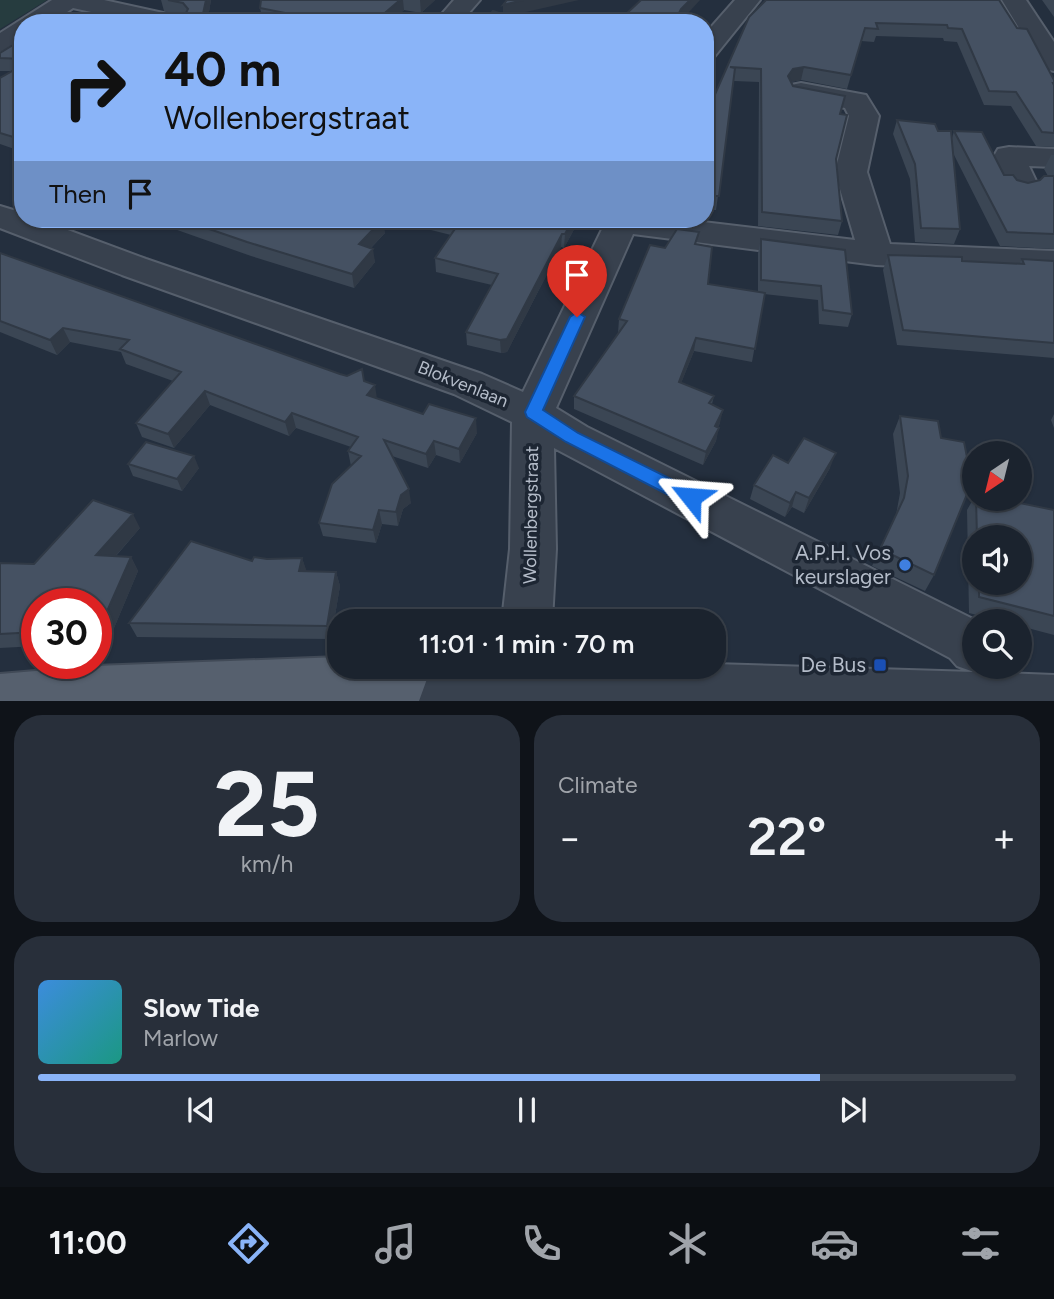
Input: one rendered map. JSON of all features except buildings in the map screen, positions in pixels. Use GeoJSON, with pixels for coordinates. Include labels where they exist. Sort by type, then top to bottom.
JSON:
{"type":"FeatureCollection","features":[{"type":"Feature","properties":{"kind":"main road"},"geometry":{"type":"LineString","coordinates":[[0,699],[397,690]]}},
{"type":"Feature","properties":{"kind":"street"},"geometry":{"type":"LineString","coordinates":[[47,14],[69,0],[135,14]]}},
{"type":"Feature","properties":{"kind":"street"},"geometry":{"type":"LineString","coordinates":[[455,14],[468,0]]}},
{"type":"Feature","properties":{"kind":"street"},"geometry":{"type":"LineString","coordinates":[[714,40],[748,0]]}},
{"type":"Feature","properties":{"kind":"street"},"geometry":{"type":"LineString","coordinates":[[1014,0],[1054,63]]}},
{"type":"Feature","properties":{"kind":"street"},"geometry":{"type":"LineString","coordinates":[[801,91],[856,101],[864,116],[851,172],[876,254]]}},
{"type":"Feature","properties":{"kind":"street"},"geometry":{"type":"LineString","coordinates":[[1022,185],[1009,156],[1054,158]]}},
{"type":"Feature","properties":{"kind":"street","name":"Blokvenlaan"},"geometry":{"type":"LineString","coordinates":[[32,228],[134,267],[468,384],[533,412],[572,438],[962,639]]}},
{"type":"Feature","properties":{"kind":"street","name":"Wollenbergstraat"},"geometry":{"type":"LineString","coordinates":[[528,609],[533,549],[533,412],[618,228]]}},
{"type":"Feature","properties":{"kind":"street"},"geometry":{"type":"LineString","coordinates":[[682,228],[876,254],[1054,262]]}},
{"type":"Feature","properties":{"kind":"street"},"geometry":{"type":"LineString","coordinates":[[397,690],[483,679]]}},
{"type":"Feature","properties":{"kind":"street"},"geometry":{"type":"LineString","coordinates":[[594,679],[781,692],[1024,688]]}},
{"type":"Feature","properties":{"kind":"green space"},"geometry":{"type":"Polygon","coordinates":[[[0,0],[47,0],[24,14],[14,14],[14,20],[0,29],[0,0]]]}},
{"type":"Feature","properties":{"kind":"place","name":"A.P.H. Vos keurslager"},"geometry":{"type":"Point","coordinates":[905,565]}},
{"type":"Feature","properties":{"kind":"place","name":"De Bus"},"geometry":{"type":"Point","coordinates":[880,665]}},
{"type":"Feature","properties":{"kind":"route"},"geometry":{"type":"LineString","coordinates":[[577,317],[533,412],[572,438],[691,497]]}}]}
